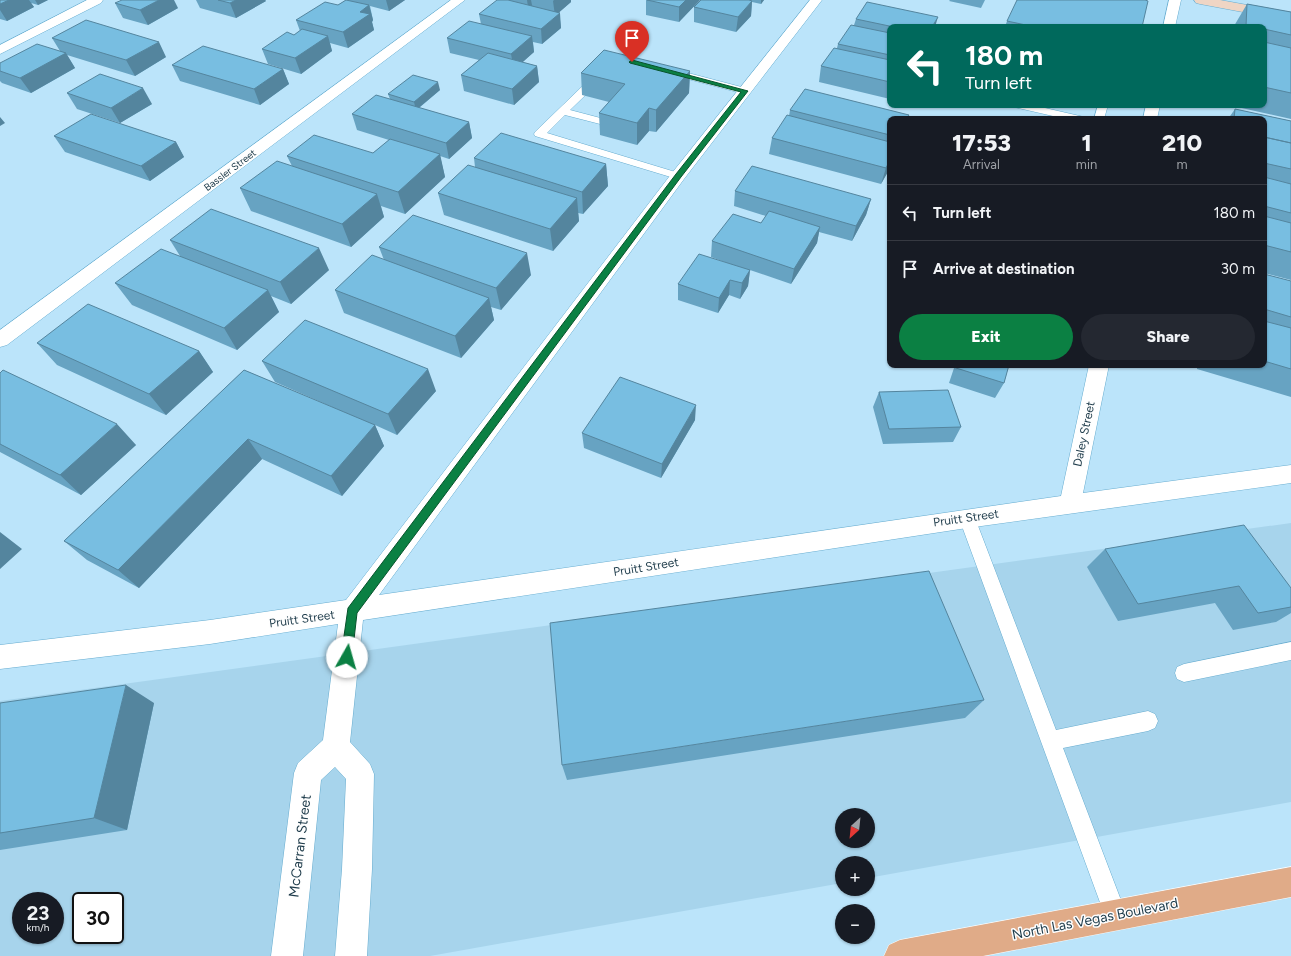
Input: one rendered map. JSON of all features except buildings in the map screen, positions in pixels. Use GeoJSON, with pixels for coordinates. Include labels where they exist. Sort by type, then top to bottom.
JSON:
{"type":"FeatureCollection","features":[{"type":"Feature","properties":{"kind":"main road"},"geometry":{"type":"LineString","coordinates":[[1200,0],[1291,17]]}},
{"type":"Feature","properties":{"kind":"main road","name":"North Las Vegas Boulevard"},"geometry":{"type":"LineString","coordinates":[[900,956],[1291,882]]}},
{"type":"Feature","properties":{"kind":"street"},"geometry":{"type":"LineString","coordinates":[[0,50],[97,0]]}},
{"type":"Feature","properties":{"kind":"street","name":"Bassler Street"},"geometry":{"type":"LineString","coordinates":[[0,340],[459,0]]}},
{"type":"Feature","properties":{"kind":"street"},"geometry":{"type":"LineString","coordinates":[[351,956],[357,869],[360,774],[336,747],[352,612],[678,176],[816,0]]}},
{"type":"Feature","properties":{"kind":"street"},"geometry":{"type":"LineString","coordinates":[[1170,24],[1175,0]]}},
{"type":"Feature","properties":{"kind":"street","name":"Daley Street"},"geometry":{"type":"LineString","coordinates":[[1070,504],[1098,368]]}},
{"type":"Feature","properties":{"kind":"street","name":"Pruitt Street"},"geometry":{"type":"LineString","coordinates":[[0,657],[210,632],[352,612],[967,518],[1291,474]]}},
{"type":"Feature","properties":{"kind":"street","name":"McCarran Street"},"geometry":{"type":"LineString","coordinates":[[287,956],[308,773],[336,747]]}},
{"type":"Feature","properties":{"kind":"lane"},"geometry":{"type":"LineString","coordinates":[[655,68],[745,91]]}},
{"type":"Feature","properties":{"kind":"lane"},"geometry":{"type":"LineString","coordinates":[[607,69],[539,134],[678,176]]}},
{"type":"Feature","properties":{"kind":"lane"},"geometry":{"type":"LineString","coordinates":[[1031,108],[1067,116]]}},
{"type":"Feature","properties":{"kind":"lane"},"geometry":{"type":"LineString","coordinates":[[563,111],[604,122]]}},
{"type":"Feature","properties":{"kind":"lane"},"geometry":{"type":"LineString","coordinates":[[967,518],[1116,916]]}},
{"type":"Feature","properties":{"kind":"lane"},"geometry":{"type":"LineString","coordinates":[[1184,673],[1291,651]]}},
{"type":"Feature","properties":{"kind":"lane"},"geometry":{"type":"LineString","coordinates":[[1050,741],[1148,721]]}},
{"type":"Feature","properties":{"kind":"shaded area"},"geometry":{"type":"Polygon","coordinates":[[[1291,523],[1291,802],[875,877],[875,856],[835,856],[835,884],[430,956],[0,956],[0,701],[1291,523]]]}},
{"type":"Feature","properties":{"kind":"route"},"geometry":{"type":"LineString","coordinates":[[347,657],[352,612],[678,176],[745,91],[632,62]]}}]}
